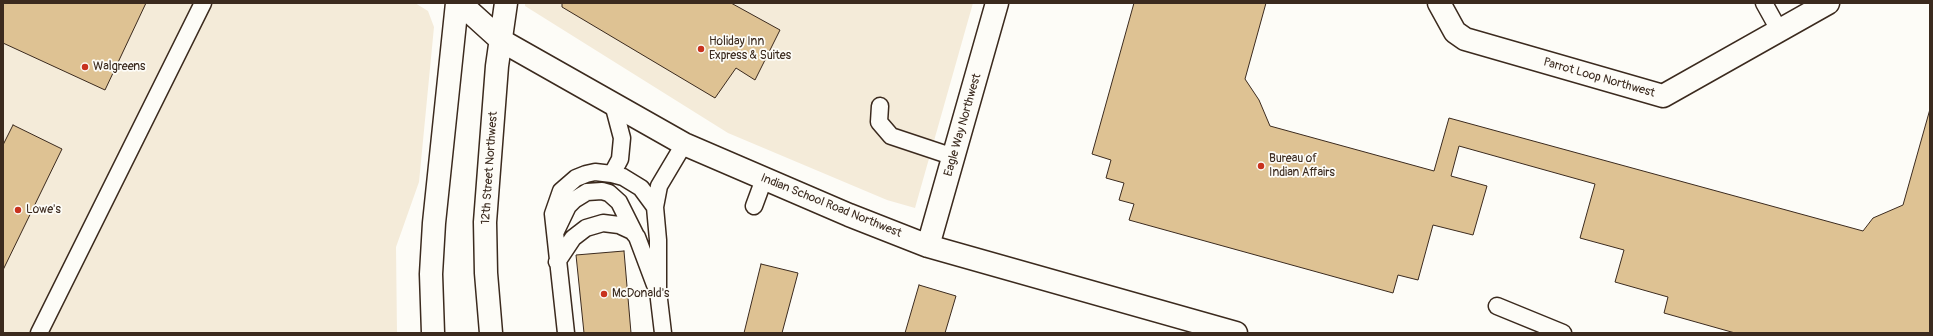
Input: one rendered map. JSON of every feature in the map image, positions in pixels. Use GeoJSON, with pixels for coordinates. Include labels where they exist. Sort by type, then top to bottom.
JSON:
{"type":"FeatureCollection","features":[{"type":"Feature","properties":{"kind":"street"},"geometry":{"type":"LineString","coordinates":[[433,333],[431,274],[434,223],[457,3]]}},
{"type":"Feature","properties":{"kind":"street","name":"Indian School Road Northwest"},"geometry":{"type":"LineString","coordinates":[[460,3],[502,41],[684,144],[764,179],[928,246],[1236,333]]}},
{"type":"Feature","properties":{"kind":"street","name":"12th Street Northwest"},"geometry":{"type":"LineString","coordinates":[[491,333],[486,273],[485,222],[497,66],[502,41],[506,3]]}},
{"type":"Feature","properties":{"kind":"street","name":"Eagle Way Northwest"},"geometry":{"type":"LineString","coordinates":[[928,246],[997,3]]}},
{"type":"Feature","properties":{"kind":"street","name":"Parrot Loop Northwest"},"geometry":{"type":"LineString","coordinates":[[1439,3],[1456,32],[1465,39],[1663,96],[1828,3]]}},
{"type":"Feature","properties":{"kind":"lane"},"geometry":{"type":"LineString","coordinates":[[43,332],[203,3]]}},
{"type":"Feature","properties":{"kind":"lane"},"geometry":{"type":"LineString","coordinates":[[1764,3],[1779,30]]}},
{"type":"Feature","properties":{"kind":"lane"},"geometry":{"type":"LineString","coordinates":[[612,174],[620,159],[622,144],[613,104]]}},
{"type":"Feature","properties":{"kind":"lane"},"geometry":{"type":"LineString","coordinates":[[880,106],[880,122],[891,136],[954,157]]}},
{"type":"Feature","properties":{"kind":"lane"},"geometry":{"type":"LineString","coordinates":[[663,333],[658,291],[658,240],[655,207],[659,186],[684,144]]}},
{"type":"Feature","properties":{"kind":"lane"},"geometry":{"type":"LineString","coordinates":[[566,333],[557,262],[554,214],[556,200],[567,184],[586,174],[596,172],[612,174],[623,177],[641,188],[655,207]]}},
{"type":"Feature","properties":{"kind":"lane"},"geometry":{"type":"LineString","coordinates":[[754,206],[764,179]]}},
{"type":"Feature","properties":{"kind":"lane"},"geometry":{"type":"LineString","coordinates":[[555,234],[568,206],[579,196],[594,191],[609,193],[619,202],[637,237],[658,291]]}},
{"type":"Feature","properties":{"kind":"lane"},"geometry":{"type":"LineString","coordinates":[[557,262],[573,238],[586,228],[596,224],[611,223],[619,225],[632,231],[637,237]]}},
{"type":"Feature","properties":{"kind":"lane"},"geometry":{"type":"LineString","coordinates":[[1497,306],[1563,333]]}},
{"type":"Feature","properties":{"kind":"shaded area"},"geometry":{"type":"Polygon","coordinates":[[[3,3],[415,3],[428,11],[434,27],[419,182],[396,247],[397,333],[3,333],[3,3]]]}},
{"type":"Feature","properties":{"kind":"shaded area"},"geometry":{"type":"Polygon","coordinates":[[[525,3],[973,3],[915,208],[887,200],[728,133],[525,6],[525,3]]]}},
{"type":"Feature","properties":{"kind":"building","name":"Walgreens"},"geometry":{"type":"Polygon","coordinates":[[[3,3],[146,3],[105,90],[3,43],[3,3]]]}},
{"type":"Feature","properties":{"kind":"building","name":"Holiday Inn Express & Suites"},"geometry":{"type":"Polygon","coordinates":[[[562,3],[731,3],[780,30],[755,80],[736,68],[715,98],[562,7],[562,3]]]}},
{"type":"Feature","properties":{"kind":"building","name":"Bureau of Indian Affairs"},"geometry":{"type":"Polygon","coordinates":[[[1134,3],[1266,3],[1245,79],[1259,100],[1270,126],[1434,171],[1449,118],[1863,231],[1873,218],[1903,205],[1930,109],[1930,333],[1735,333],[1664,313],[1668,297],[1615,282],[1624,250],[1580,238],[1595,184],[1459,146],[1451,176],[1487,186],[1473,235],[1433,225],[1418,280],[1398,275],[1393,293],[1129,220],[1134,204],[1119,200],[1124,183],[1106,178],[1111,160],[1092,154],[1134,3]]]}},
{"type":"Feature","properties":{"kind":"building","name":"Lowe's"},"geometry":{"type":"Polygon","coordinates":[[[13,125],[62,149],[3,270],[3,145],[13,125]]]}},
{"type":"Feature","properties":{"kind":"building","name":"McDonald's"},"geometry":{"type":"Polygon","coordinates":[[[624,251],[631,333],[584,333],[576,255],[624,251]]]}},
{"type":"Feature","properties":{"kind":"building"},"geometry":{"type":"Polygon","coordinates":[[[761,264],[798,273],[782,333],[744,333],[761,264]]]}},
{"type":"Feature","properties":{"kind":"building"},"geometry":{"type":"Polygon","coordinates":[[[919,285],[956,296],[945,333],[905,333],[919,285]]]}},
{"type":"Feature","properties":{"kind":"place","name":"Holiday Inn Express & Suites"},"geometry":{"type":"Point","coordinates":[701,49]}},
{"type":"Feature","properties":{"kind":"place","name":"Walgreens"},"geometry":{"type":"Point","coordinates":[85,67]}},
{"type":"Feature","properties":{"kind":"place","name":"Bureau of Indian Affairs"},"geometry":{"type":"Point","coordinates":[1261,166]}},
{"type":"Feature","properties":{"kind":"place","name":"Lowe's"},"geometry":{"type":"Point","coordinates":[18,210]}},
{"type":"Feature","properties":{"kind":"place","name":"McDonald's"},"geometry":{"type":"Point","coordinates":[604,294]}}]}
